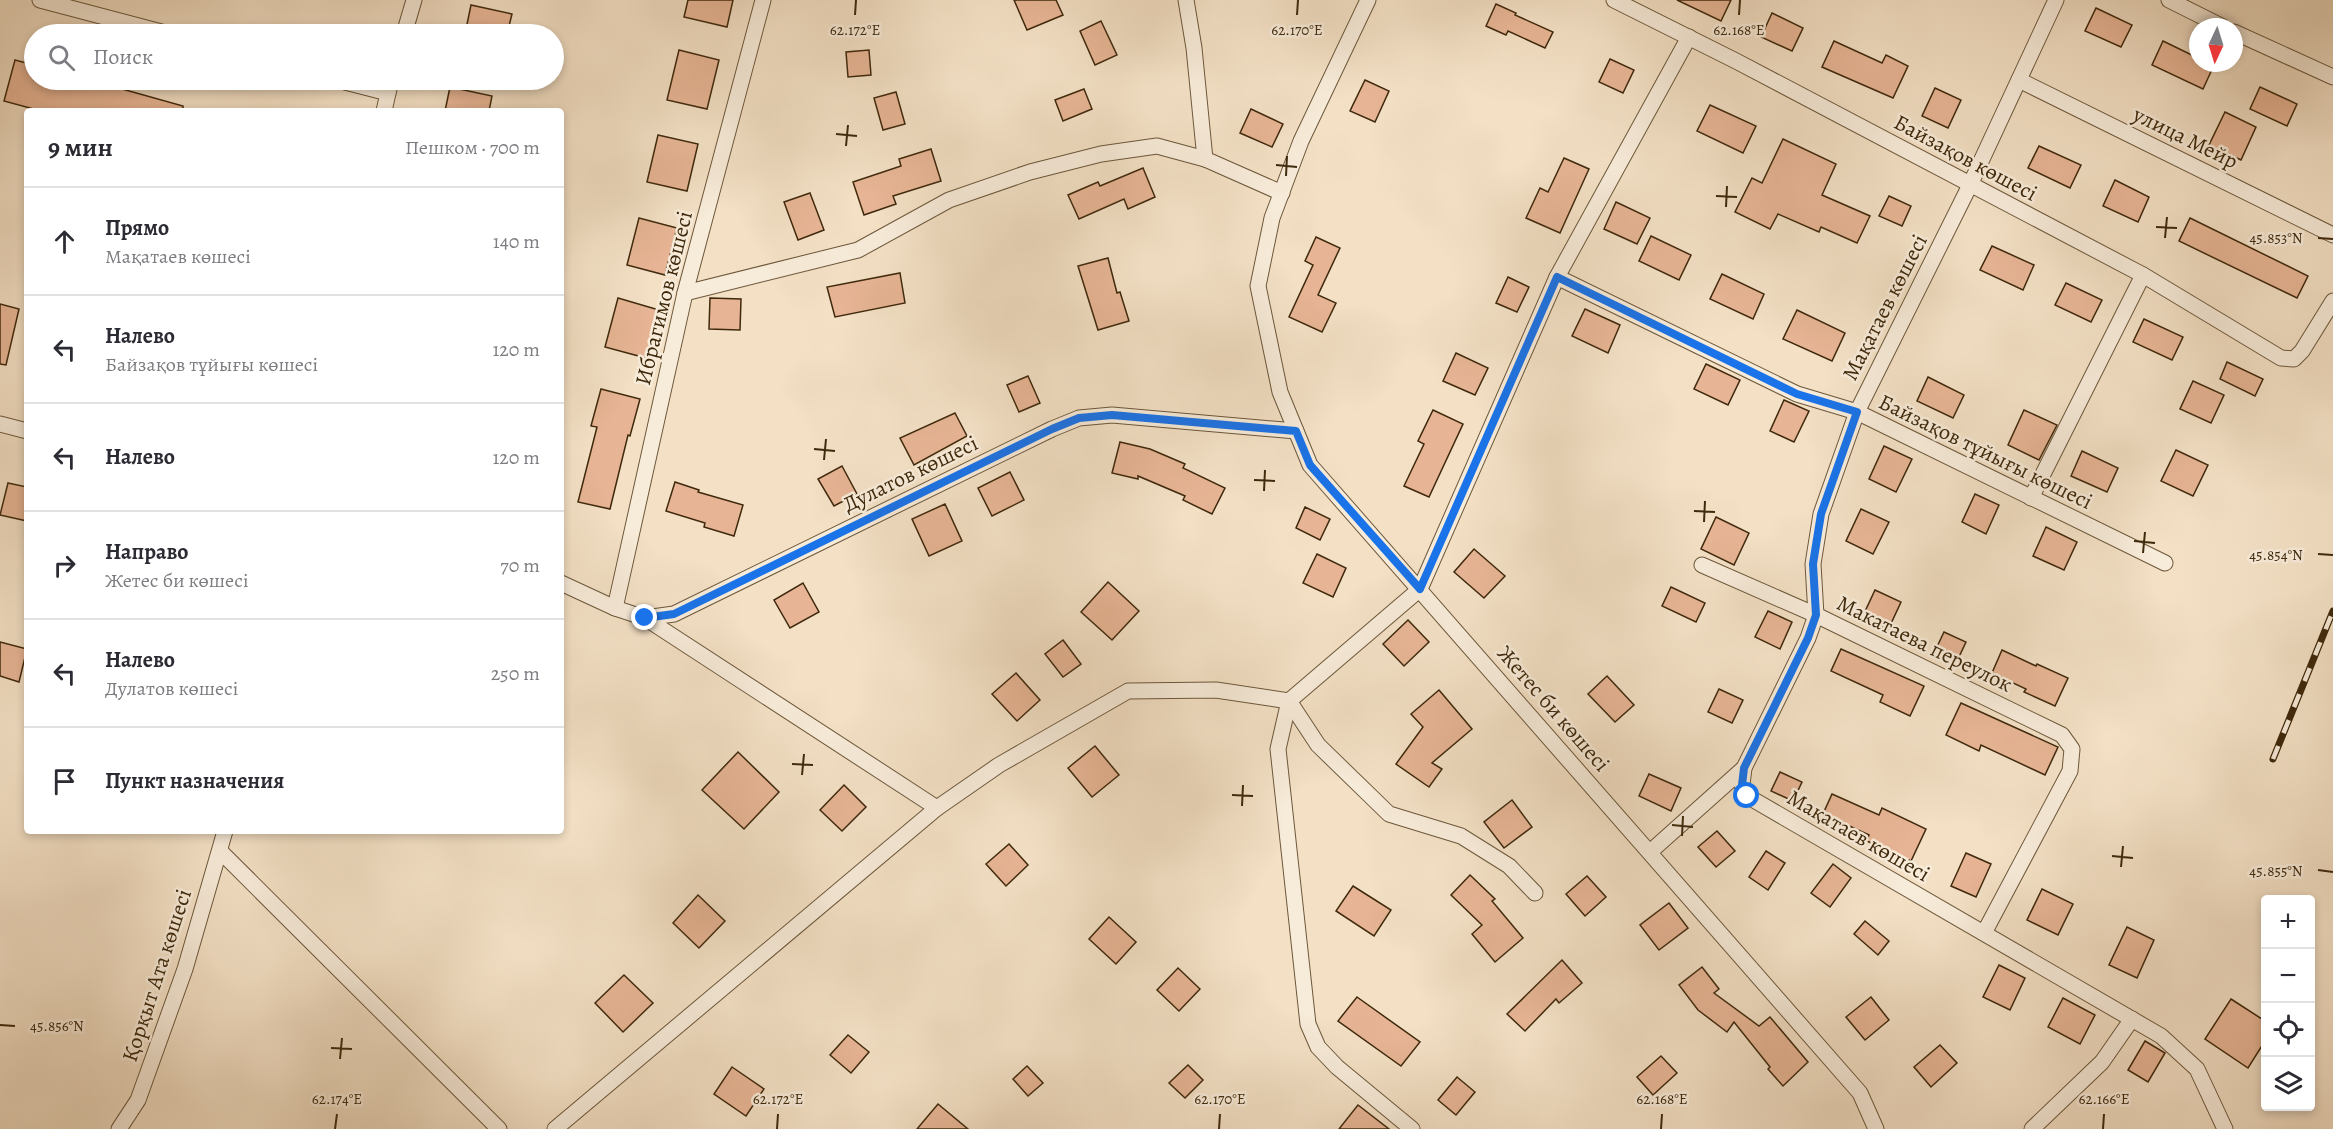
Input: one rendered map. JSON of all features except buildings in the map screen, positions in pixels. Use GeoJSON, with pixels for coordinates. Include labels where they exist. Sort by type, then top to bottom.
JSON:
{"type":"FeatureCollection","features":[{"type":"Feature","properties":{"kind":"street"},"geometry":{"type":"LineString","coordinates":[[40,0],[131,24]]}},
{"type":"Feature","properties":{"kind":"street"},"geometry":{"type":"LineString","coordinates":[[407,24],[414,0]]}},
{"type":"Feature","properties":{"kind":"street","name":"Ибрагимов көшесі"},"geometry":{"type":"LineString","coordinates":[[615,608],[685,293],[763,0]]}},
{"type":"Feature","properties":{"kind":"street"},"geometry":{"type":"LineString","coordinates":[[1186,0],[1194,48],[1205,159]]}},
{"type":"Feature","properties":{"kind":"street"},"geometry":{"type":"LineString","coordinates":[[685,293],[858,250],[949,200],[1030,172],[1101,154],[1157,146],[1205,159],[1282,194],[1301,141],[1368,0]]}},
{"type":"Feature","properties":{"kind":"street","name":"Байзақов көшесі"},"geometry":{"type":"LineString","coordinates":[[1614,0],[2143,275],[2281,358],[2294,359],[2302,351],[2333,301]]}},
{"type":"Feature","properties":{"kind":"street","name":"Мақатаев көшесі"},"geometry":{"type":"LineString","coordinates":[[2056,0],[1970,185],[1857,412],[1821,514],[1813,564],[1816,615],[1808,638],[1744,768],[1742,785],[1747,796],[2161,1036],[2197,1070],[2225,1129]]}},
{"type":"Feature","properties":{"kind":"street"},"geometry":{"type":"LineString","coordinates":[[2169,0],[2205,18]]}},
{"type":"Feature","properties":{"kind":"street"},"geometry":{"type":"LineString","coordinates":[[2243,36],[2333,77]]}},
{"type":"Feature","properties":{"kind":"street"},"geometry":{"type":"LineString","coordinates":[[1412,1129],[1337,1066],[1318,1047],[1308,1024],[1278,749],[1289,701],[1420,589],[1557,277],[1689,37]]}},
{"type":"Feature","properties":{"kind":"street","name":"улица Мейр"},"geometry":{"type":"LineString","coordinates":[[2019,80],[2333,235]]}},
{"type":"Feature","properties":{"kind":"street"},"geometry":{"type":"LineString","coordinates":[[385,108],[388,90]]}},
{"type":"Feature","properties":{"kind":"street","name":"Жетес би көшесі"},"geometry":{"type":"LineString","coordinates":[[1282,194],[1272,218],[1258,286],[1280,392],[1310,465],[1860,1093],[1876,1129]]}},
{"type":"Feature","properties":{"kind":"street"},"geometry":{"type":"LineString","coordinates":[[2031,498],[2143,275]]}},
{"type":"Feature","properties":{"kind":"street","name":"Байзақов тұйығы көшесі"},"geometry":{"type":"LineString","coordinates":[[1557,277],[1797,394],[1857,412],[2164,563]]}},
{"type":"Feature","properties":{"kind":"street","name":"Дулатов көшесі"},"geometry":{"type":"LineString","coordinates":[[564,584],[615,608],[645,618],[674,614],[1052,429],[1079,418],[1112,415],[1296,431]]}},
{"type":"Feature","properties":{"kind":"street"},"geometry":{"type":"LineString","coordinates":[[0,424],[24,430]]}},
{"type":"Feature","properties":{"kind":"street","name":"Макатаева переулок"},"geometry":{"type":"LineString","coordinates":[[1702,565],[1816,615],[2062,735],[2072,749],[2070,771],[1984,933]]}},
{"type":"Feature","properties":{"kind":"street"},"geometry":{"type":"LineString","coordinates":[[645,618],[937,808]]}},
{"type":"Feature","properties":{"kind":"street"},"geometry":{"type":"LineString","coordinates":[[555,1129],[937,808],[999,765],[1128,691],[1216,690],[1289,701],[1318,745],[1389,814],[1461,836],[1509,866],[1534,892]]}},
{"type":"Feature","properties":{"kind":"street"},"geometry":{"type":"LineString","coordinates":[[1650,852],[1744,768]]}},
{"type":"Feature","properties":{"kind":"street","name":"Қорқыт Ата көшесі"},"geometry":{"type":"LineString","coordinates":[[119,1129],[138,1100],[184,969],[224,834]]}},
{"type":"Feature","properties":{"kind":"street"},"geometry":{"type":"LineString","coordinates":[[220,851],[499,1129]]}},
{"type":"Feature","properties":{"kind":"street"},"geometry":{"type":"LineString","coordinates":[[2032,1129],[2102,1062],[2132,1019]]}},
{"type":"Feature","properties":{"kind":"railway"},"geometry":{"type":"LineString","coordinates":[[2273,759],[2333,611]]}},
{"type":"Feature","properties":{"kind":"route"},"geometry":{"type":"LineString","coordinates":[[645,618],[674,614],[1052,429],[1079,418],[1112,415],[1296,431],[1310,465],[1420,589],[1557,277],[1797,394],[1857,412],[1821,514],[1813,564],[1816,615],[1808,638],[1744,768],[1742,785],[1747,796]]}}]}
